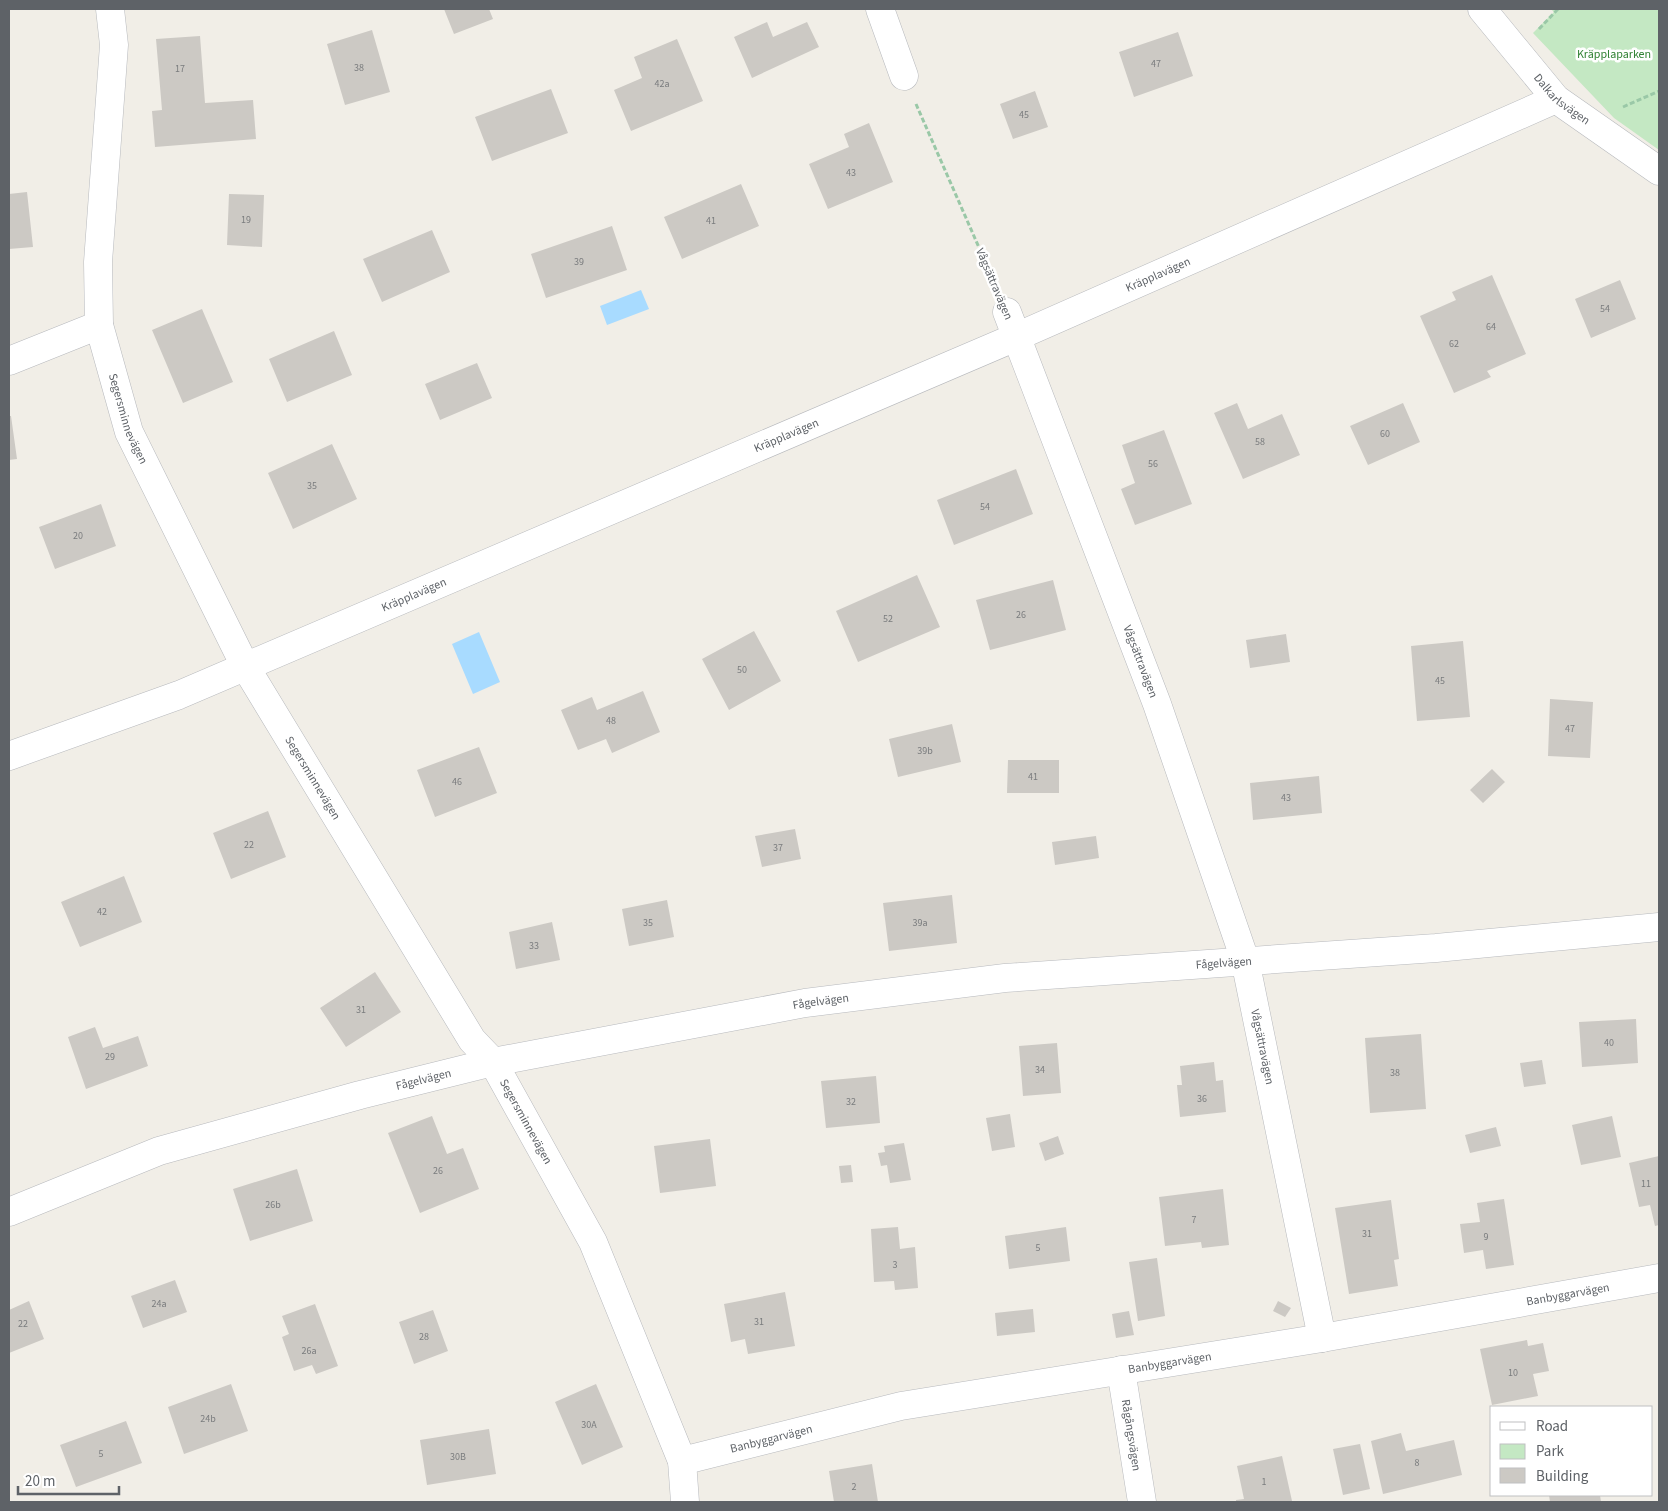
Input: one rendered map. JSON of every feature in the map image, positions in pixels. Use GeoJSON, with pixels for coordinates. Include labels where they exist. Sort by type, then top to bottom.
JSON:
{"type":"FeatureCollection","features":[{"type":"Feature","properties":{"kind":"street","name":"Segersminnevägen"},"geometry":{"type":"LineString","coordinates":[[110,9],[114,44],[98,262],[99,325],[129,432],[246,666],[472,1040],[493,1062],[593,1242],[682,1461],[685,1502]]}},
{"type":"Feature","properties":{"kind":"street"},"geometry":{"type":"LineString","coordinates":[[880,9],[904,76]]}},
{"type":"Feature","properties":{"kind":"street","name":"Dalkarlsvägen"},"geometry":{"type":"LineString","coordinates":[[1482,9],[1556,99],[1659,171]]}},
{"type":"Feature","properties":{"kind":"street","name":"Kräpplavägen"},"geometry":{"type":"LineString","coordinates":[[9,756],[179,695],[1012,324],[1556,99]]}},
{"type":"Feature","properties":{"kind":"street","name":"Vågsättravägen"},"geometry":{"type":"LineString","coordinates":[[1012,324],[1157,704],[1244,960],[1322,1338]]}},
{"type":"Feature","properties":{"kind":"street"},"geometry":{"type":"LineString","coordinates":[[9,361],[99,325]]}},
{"type":"Feature","properties":{"kind":"street","name":"Fågelvägen"},"geometry":{"type":"LineString","coordinates":[[9,1212],[159,1151],[360,1095],[493,1062],[805,1003],[1005,978],[1436,948],[1659,927]]}},
{"type":"Feature","properties":{"kind":"street","name":"Banbyggarvägen"},"geometry":{"type":"LineString","coordinates":[[682,1461],[901,1406],[1322,1338],[1659,1278]]}},
{"type":"Feature","properties":{"kind":"street","name":"Rågångsvägen"},"geometry":{"type":"LineString","coordinates":[[1121,1370],[1142,1502]]}},
{"type":"Feature","properties":{"kind":"path"},"geometry":{"type":"LineString","coordinates":[[1538,30],[1558,9]]}},
{"type":"Feature","properties":{"kind":"path","name":"Vågsättravägen"},"geometry":{"type":"LineString","coordinates":[[904,76],[1012,324]]}},
{"type":"Feature","properties":{"kind":"green space","name":"Kräpplaparken"},"geometry":{"type":"Polygon","coordinates":[[[1551,9],[1659,9],[1659,150],[1614,118],[1533,33],[1554,12],[1551,9]]]}},
{"type":"Feature","properties":{"kind":"water"},"geometry":{"type":"Polygon","coordinates":[[[641,290],[649,309],[607,325],[600,306],[641,290]]]}},
{"type":"Feature","properties":{"kind":"water"},"geometry":{"type":"Polygon","coordinates":[[[479,632],[500,682],[473,694],[452,644],[479,632]]]}},
{"type":"Feature","properties":{"kind":"building"},"geometry":{"type":"Polygon","coordinates":[[[444,9],[489,9],[493,19],[454,34],[444,9]]]}},
{"type":"Feature","properties":{"kind":"building"},"geometry":{"type":"Polygon","coordinates":[[[767,22],[773,37],[807,22],[819,47],[752,78],[734,37],[767,22]]]}},
{"type":"Feature","properties":{"kind":"building"},"geometry":{"type":"Polygon","coordinates":[[[372,30],[390,92],[345,105],[327,44],[372,30]]]}},
{"type":"Feature","properties":{"kind":"building"},"geometry":{"type":"Polygon","coordinates":[[[1178,32],[1193,76],[1134,97],[1119,52],[1178,32]]]}},
{"type":"Feature","properties":{"kind":"building"},"geometry":{"type":"Polygon","coordinates":[[[200,36],[205,103],[253,100],[256,139],[155,147],[152,111],[162,110],[156,39],[200,36]]]}},
{"type":"Feature","properties":{"kind":"building"},"geometry":{"type":"Polygon","coordinates":[[[677,39],[703,101],[631,131],[614,90],[642,78],[634,57],[677,39]]]}},
{"type":"Feature","properties":{"kind":"building"},"geometry":{"type":"Polygon","coordinates":[[[551,89],[568,133],[492,161],[475,117],[551,89]]]}},
{"type":"Feature","properties":{"kind":"building"},"geometry":{"type":"Polygon","coordinates":[[[1035,91],[1048,127],[1013,139],[1000,104],[1035,91]]]}},
{"type":"Feature","properties":{"kind":"building"},"geometry":{"type":"Polygon","coordinates":[[[869,123],[893,182],[828,209],[809,164],[849,147],[844,134],[869,123]]]}},
{"type":"Feature","properties":{"kind":"building"},"geometry":{"type":"Polygon","coordinates":[[[741,184],[759,226],[682,259],[664,217],[741,184]]]}},
{"type":"Feature","properties":{"kind":"building"},"geometry":{"type":"Polygon","coordinates":[[[27,192],[33,247],[9,249],[9,194],[27,192]]]}},
{"type":"Feature","properties":{"kind":"building"},"geometry":{"type":"Polygon","coordinates":[[[229,194],[264,195],[262,247],[227,245],[229,194]]]}},
{"type":"Feature","properties":{"kind":"building"},"geometry":{"type":"Polygon","coordinates":[[[612,226],[627,270],[546,298],[531,254],[612,226]]]}},
{"type":"Feature","properties":{"kind":"building"},"geometry":{"type":"Polygon","coordinates":[[[432,230],[450,272],[382,302],[363,259],[432,230]]]}},
{"type":"Feature","properties":{"kind":"building"},"geometry":{"type":"Polygon","coordinates":[[[1492,275],[1526,354],[1487,371],[1491,377],[1454,393],[1420,316],[1456,300],[1452,292],[1492,275]]]}},
{"type":"Feature","properties":{"kind":"building"},"geometry":{"type":"Polygon","coordinates":[[[1620,280],[1636,319],[1591,338],[1575,299],[1620,280]]]}},
{"type":"Feature","properties":{"kind":"building"},"geometry":{"type":"Polygon","coordinates":[[[202,309],[233,382],[183,403],[152,330],[202,309]]]}},
{"type":"Feature","properties":{"kind":"building"},"geometry":{"type":"Polygon","coordinates":[[[334,331],[352,375],[287,402],[269,359],[334,331]]]}},
{"type":"Feature","properties":{"kind":"building"},"geometry":{"type":"Polygon","coordinates":[[[477,363],[492,398],[440,420],[425,384],[477,363]]]}},
{"type":"Feature","properties":{"kind":"building"},"geometry":{"type":"Polygon","coordinates":[[[1237,403],[1248,429],[1282,414],[1300,455],[1243,479],[1214,413],[1237,403]]]}},
{"type":"Feature","properties":{"kind":"building"},"geometry":{"type":"Polygon","coordinates":[[[1403,403],[1420,442],[1368,465],[1350,426],[1403,403]]]}},
{"type":"Feature","properties":{"kind":"building"},"geometry":{"type":"Polygon","coordinates":[[[9,416],[11,416],[17,459],[9,460],[9,416]]]}},
{"type":"Feature","properties":{"kind":"building"},"geometry":{"type":"Polygon","coordinates":[[[1164,430],[1192,504],[1135,525],[1121,489],[1135,483],[1122,445],[1164,430]]]}},
{"type":"Feature","properties":{"kind":"building"},"geometry":{"type":"Polygon","coordinates":[[[332,444],[357,499],[293,529],[268,473],[332,444]]]}},
{"type":"Feature","properties":{"kind":"building"},"geometry":{"type":"Polygon","coordinates":[[[1016,469],[1033,514],[954,545],[937,500],[1016,469]]]}},
{"type":"Feature","properties":{"kind":"building"},"geometry":{"type":"Polygon","coordinates":[[[101,504],[116,546],[55,569],[39,527],[101,504]]]}},
{"type":"Feature","properties":{"kind":"building"},"geometry":{"type":"Polygon","coordinates":[[[917,575],[940,627],[858,662],[836,611],[917,575]]]}},
{"type":"Feature","properties":{"kind":"building"},"geometry":{"type":"Polygon","coordinates":[[[1053,580],[1066,630],[990,650],[976,600],[1053,580]]]}},
{"type":"Feature","properties":{"kind":"building"},"geometry":{"type":"Polygon","coordinates":[[[754,631],[781,681],[729,710],[702,659],[754,631]]]}},
{"type":"Feature","properties":{"kind":"building"},"geometry":{"type":"Polygon","coordinates":[[[1286,634],[1290,662],[1250,668],[1246,640],[1286,634]]]}},
{"type":"Feature","properties":{"kind":"building"},"geometry":{"type":"Polygon","coordinates":[[[1463,641],[1470,717],[1417,721],[1411,646],[1463,641]]]}},
{"type":"Feature","properties":{"kind":"building"},"geometry":{"type":"Polygon","coordinates":[[[643,691],[660,732],[612,753],[606,739],[578,750],[561,710],[592,697],[597,710],[643,691]]]}},
{"type":"Feature","properties":{"kind":"building"},"geometry":{"type":"Polygon","coordinates":[[[1550,699],[1593,702],[1590,758],[1548,756],[1550,699]]]}},
{"type":"Feature","properties":{"kind":"building"},"geometry":{"type":"Polygon","coordinates":[[[952,724],[961,762],[898,777],[889,739],[952,724]]]}},
{"type":"Feature","properties":{"kind":"building"},"geometry":{"type":"Polygon","coordinates":[[[479,747],[497,793],[435,817],[417,770],[479,747]]]}},
{"type":"Feature","properties":{"kind":"building"},"geometry":{"type":"Polygon","coordinates":[[[1008,760],[1059,760],[1059,793],[1007,793],[1008,760]]]}},
{"type":"Feature","properties":{"kind":"building"},"geometry":{"type":"Polygon","coordinates":[[[1492,769],[1505,782],[1483,803],[1470,790],[1492,769]]]}},
{"type":"Feature","properties":{"kind":"building"},"geometry":{"type":"Polygon","coordinates":[[[1319,776],[1322,813],[1253,820],[1250,783],[1319,776]]]}},
{"type":"Feature","properties":{"kind":"building"},"geometry":{"type":"Polygon","coordinates":[[[268,811],[286,857],[231,879],[213,833],[268,811]]]}},
{"type":"Feature","properties":{"kind":"building"},"geometry":{"type":"Polygon","coordinates":[[[795,829],[801,859],[762,867],[755,836],[795,829]]]}},
{"type":"Feature","properties":{"kind":"building"},"geometry":{"type":"Polygon","coordinates":[[[1096,836],[1099,858],[1055,865],[1052,842],[1096,836]]]}},
{"type":"Feature","properties":{"kind":"building"},"geometry":{"type":"Polygon","coordinates":[[[124,876],[142,922],[80,947],[61,902],[124,876]]]}},
{"type":"Feature","properties":{"kind":"building"},"geometry":{"type":"Polygon","coordinates":[[[952,895],[957,943],[889,951],[883,903],[952,895]]]}},
{"type":"Feature","properties":{"kind":"building"},"geometry":{"type":"Polygon","coordinates":[[[667,900],[674,937],[629,946],[622,909],[667,900]]]}},
{"type":"Feature","properties":{"kind":"building"},"geometry":{"type":"Polygon","coordinates":[[[552,922],[560,960],[516,969],[509,932],[552,922]]]}},
{"type":"Feature","properties":{"kind":"building"},"geometry":{"type":"Polygon","coordinates":[[[375,972],[401,1012],[346,1047],[320,1008],[375,972]]]}},
{"type":"Feature","properties":{"kind":"building"},"geometry":{"type":"Polygon","coordinates":[[[1636,1019],[1638,1063],[1582,1067],[1579,1022],[1636,1019]]]}},
{"type":"Feature","properties":{"kind":"building"},"geometry":{"type":"Polygon","coordinates":[[[95,1027],[103,1048],[138,1036],[148,1066],[86,1089],[68,1037],[95,1027]]]}},
{"type":"Feature","properties":{"kind":"building"},"geometry":{"type":"Polygon","coordinates":[[[1421,1034],[1426,1109],[1370,1113],[1365,1038],[1421,1034]]]}},
{"type":"Feature","properties":{"kind":"building"},"geometry":{"type":"Polygon","coordinates":[[[1057,1043],[1061,1093],[1023,1096],[1019,1046],[1057,1043]]]}},
{"type":"Feature","properties":{"kind":"building"},"geometry":{"type":"Polygon","coordinates":[[[1542,1060],[1546,1084],[1524,1087],[1520,1063],[1542,1060]]]}},
{"type":"Feature","properties":{"kind":"building"},"geometry":{"type":"Polygon","coordinates":[[[1214,1062],[1216,1081],[1223,1080],[1226,1112],[1180,1117],[1177,1085],[1182,1085],[1180,1066],[1214,1062]]]}},
{"type":"Feature","properties":{"kind":"building"},"geometry":{"type":"Polygon","coordinates":[[[876,1076],[880,1123],[826,1128],[821,1081],[876,1076]]]}},
{"type":"Feature","properties":{"kind":"building"},"geometry":{"type":"Polygon","coordinates":[[[1010,1114],[1015,1147],[992,1151],[986,1118],[1010,1114]]]}},
{"type":"Feature","properties":{"kind":"building"},"geometry":{"type":"Polygon","coordinates":[[[432,1116],[447,1154],[463,1148],[479,1189],[420,1213],[388,1133],[432,1116]]]}},
{"type":"Feature","properties":{"kind":"building"},"geometry":{"type":"Polygon","coordinates":[[[1612,1116],[1621,1157],[1581,1165],[1572,1125],[1612,1116]]]}},
{"type":"Feature","properties":{"kind":"building"},"geometry":{"type":"Polygon","coordinates":[[[1496,1127],[1501,1146],[1470,1153],[1465,1135],[1496,1127]]]}},
{"type":"Feature","properties":{"kind":"building"},"geometry":{"type":"Polygon","coordinates":[[[1058,1136],[1064,1154],[1045,1161],[1039,1143],[1058,1136]]]}},
{"type":"Feature","properties":{"kind":"building"},"geometry":{"type":"Polygon","coordinates":[[[710,1139],[716,1186],[660,1193],[654,1146],[710,1139]]]}},
{"type":"Feature","properties":{"kind":"building"},"geometry":{"type":"Polygon","coordinates":[[[904,1143],[911,1180],[890,1183],[887,1165],[881,1166],[878,1153],[885,1152],[884,1146],[904,1143]]]}},
{"type":"Feature","properties":{"kind":"building"},"geometry":{"type":"Polygon","coordinates":[[[1659,1156],[1659,1225],[1655,1226],[1650,1205],[1639,1207],[1629,1163],[1659,1156]]]}},
{"type":"Feature","properties":{"kind":"building"},"geometry":{"type":"Polygon","coordinates":[[[851,1165],[853,1182],[841,1183],[839,1166],[851,1165]]]}},
{"type":"Feature","properties":{"kind":"building"},"geometry":{"type":"Polygon","coordinates":[[[297,1169],[313,1221],[250,1241],[233,1189],[297,1169]]]}},
{"type":"Feature","properties":{"kind":"building"},"geometry":{"type":"Polygon","coordinates":[[[1223,1189],[1229,1245],[1202,1248],[1201,1242],[1165,1246],[1159,1197],[1223,1189]]]}},
{"type":"Feature","properties":{"kind":"building"},"geometry":{"type":"Polygon","coordinates":[[[1504,1199],[1514,1265],[1486,1269],[1483,1250],[1464,1253],[1460,1224],[1480,1222],[1477,1203],[1504,1199]]]}},
{"type":"Feature","properties":{"kind":"building"},"geometry":{"type":"Polygon","coordinates":[[[1391,1200],[1399,1259],[1394,1260],[1398,1286],[1349,1294],[1335,1208],[1391,1200]]]}},
{"type":"Feature","properties":{"kind":"building"},"geometry":{"type":"Polygon","coordinates":[[[898,1227],[900,1249],[915,1247],[918,1288],[895,1290],[894,1281],[874,1282],[871,1229],[898,1227]]]}},
{"type":"Feature","properties":{"kind":"building"},"geometry":{"type":"Polygon","coordinates":[[[1066,1227],[1070,1261],[1009,1269],[1005,1236],[1066,1227]]]}},
{"type":"Feature","properties":{"kind":"building"},"geometry":{"type":"Polygon","coordinates":[[[1157,1258],[1165,1316],[1138,1321],[1129,1262],[1157,1258]]]}},
{"type":"Feature","properties":{"kind":"building"},"geometry":{"type":"Polygon","coordinates":[[[175,1280],[187,1312],[143,1328],[131,1296],[175,1280]]]}},
{"type":"Feature","properties":{"kind":"building"},"geometry":{"type":"Polygon","coordinates":[[[785,1292],[795,1346],[748,1354],[745,1339],[731,1342],[724,1304],[785,1292]]]}},
{"type":"Feature","properties":{"kind":"building"},"geometry":{"type":"Polygon","coordinates":[[[29,1301],[44,1339],[9,1353],[9,1310],[29,1301]]]}},
{"type":"Feature","properties":{"kind":"building"},"geometry":{"type":"Polygon","coordinates":[[[1278,1301],[1291,1308],[1285,1317],[1273,1311],[1278,1301]]]}},
{"type":"Feature","properties":{"kind":"building"},"geometry":{"type":"Polygon","coordinates":[[[315,1304],[338,1366],[316,1374],[312,1365],[294,1371],[282,1337],[289,1334],[282,1316],[315,1304]]]}},
{"type":"Feature","properties":{"kind":"building"},"geometry":{"type":"Polygon","coordinates":[[[1033,1309],[1035,1332],[997,1336],[995,1313],[1033,1309]]]}},
{"type":"Feature","properties":{"kind":"building"},"geometry":{"type":"Polygon","coordinates":[[[433,1310],[448,1351],[414,1364],[399,1322],[433,1310]]]}},
{"type":"Feature","properties":{"kind":"building"},"geometry":{"type":"Polygon","coordinates":[[[1129,1311],[1134,1335],[1116,1338],[1112,1314],[1129,1311]]]}},
{"type":"Feature","properties":{"kind":"building"},"geometry":{"type":"Polygon","coordinates":[[[1527,1340],[1528,1346],[1543,1343],[1549,1371],[1533,1374],[1538,1396],[1492,1405],[1480,1349],[1527,1340]]]}},
{"type":"Feature","properties":{"kind":"building"},"geometry":{"type":"Polygon","coordinates":[[[231,1384],[248,1431],[184,1454],[168,1407],[231,1384]]]}},
{"type":"Feature","properties":{"kind":"building"},"geometry":{"type":"Polygon","coordinates":[[[596,1384],[623,1447],[582,1465],[555,1402],[596,1384]]]}},
{"type":"Feature","properties":{"kind":"building"},"geometry":{"type":"Polygon","coordinates":[[[126,1421],[142,1463],[76,1487],[60,1445],[126,1421]]]}},
{"type":"Feature","properties":{"kind":"building"},"geometry":{"type":"Polygon","coordinates":[[[489,1429],[496,1474],[427,1485],[420,1440],[489,1429]]]}},
{"type":"Feature","properties":{"kind":"building"},"geometry":{"type":"Polygon","coordinates":[[[1401,1433],[1406,1451],[1454,1440],[1462,1475],[1383,1494],[1371,1441],[1401,1433]]]}},
{"type":"Feature","properties":{"kind":"building"},"geometry":{"type":"Polygon","coordinates":[[[1360,1444],[1370,1489],[1343,1495],[1333,1449],[1360,1444]]]}},
{"type":"Feature","properties":{"kind":"building"},"geometry":{"type":"Polygon","coordinates":[[[1282,1456],[1292,1501],[1236,1502],[1236,1500],[1244,1499],[1237,1466],[1282,1456]]]}},
{"type":"Feature","properties":{"kind":"building"},"geometry":{"type":"Polygon","coordinates":[[[872,1464],[878,1502],[834,1502],[829,1471],[872,1464]]]}},
{"type":"Feature","properties":{"kind":"building"},"geometry":{"type":"Polygon","coordinates":[[[1549,1496],[1600,1496],[1601,1502],[1550,1502],[1549,1496]]]}}]}
